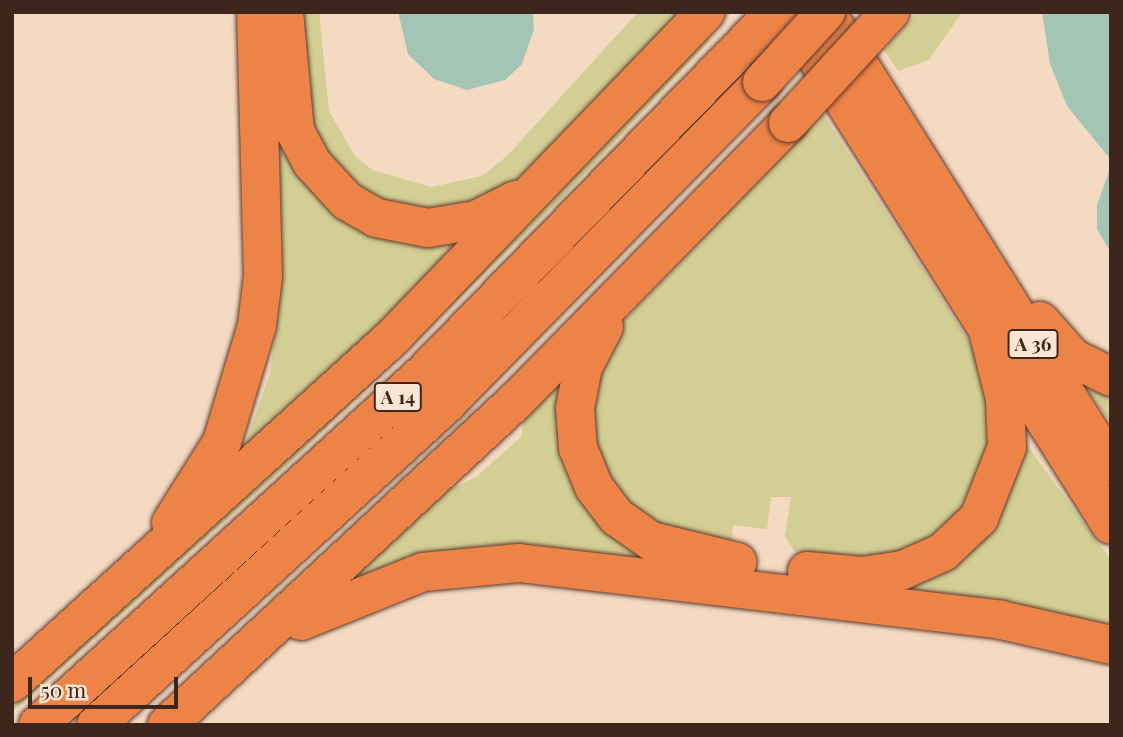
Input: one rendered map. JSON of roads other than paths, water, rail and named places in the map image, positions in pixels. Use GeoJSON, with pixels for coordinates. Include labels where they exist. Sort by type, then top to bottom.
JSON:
{"type":"FeatureCollection","features":[{"type":"Feature","properties":{"kind":"highway"},"geometry":{"type":"LineString","coordinates":[[136,574],[213,460],[250,359],[263,276],[256,12]]}},
{"type":"Feature","properties":{"kind":"highway"},"geometry":{"type":"LineString","coordinates":[[284,12],[295,131],[312,163],[347,201],[393,223],[442,228],[487,216],[542,185]]}},
{"type":"Feature","properties":{"kind":"highway"},"geometry":{"type":"LineString","coordinates":[[12,683],[136,574],[393,337],[706,12]]}},
{"type":"Feature","properties":{"kind":"highway","name":"A 14"},"geometry":{"type":"LineString","coordinates":[[38,725],[424,373],[775,12]]}},
{"type":"Feature","properties":{"kind":"highway","name":"A 36"},"geometry":{"type":"LineString","coordinates":[[788,12],[1111,525]]}},
{"type":"Feature","properties":{"kind":"highway","name":"A 14"},"geometry":{"type":"LineString","coordinates":[[96,725],[449,401],[762,82],[826,12]]}},
{"type":"Feature","properties":{"kind":"highway","name":"A 36"},"geometry":{"type":"LineString","coordinates":[[826,12],[1111,466]]}},
{"type":"Feature","properties":{"kind":"highway"},"geometry":{"type":"LineString","coordinates":[[167,725],[267,637],[626,289],[789,123],[890,12]]}},
{"type":"Feature","properties":{"kind":"highway"},"geometry":{"type":"LineString","coordinates":[[957,222],[980,228],[1053,340],[1111,377]]}},
{"type":"Feature","properties":{"kind":"highway"},"geometry":{"type":"LineString","coordinates":[[626,289],[593,345],[576,391],[578,448],[605,503],[634,531],[674,551],[825,573],[884,574],[919,564],[955,544],[979,518],[1007,447],[1005,399],[989,335]]}},
{"type":"Feature","properties":{"kind":"highway"},"geometry":{"type":"LineString","coordinates":[[267,637],[402,578],[452,566],[519,563],[1013,622],[1111,645]]}}]}
